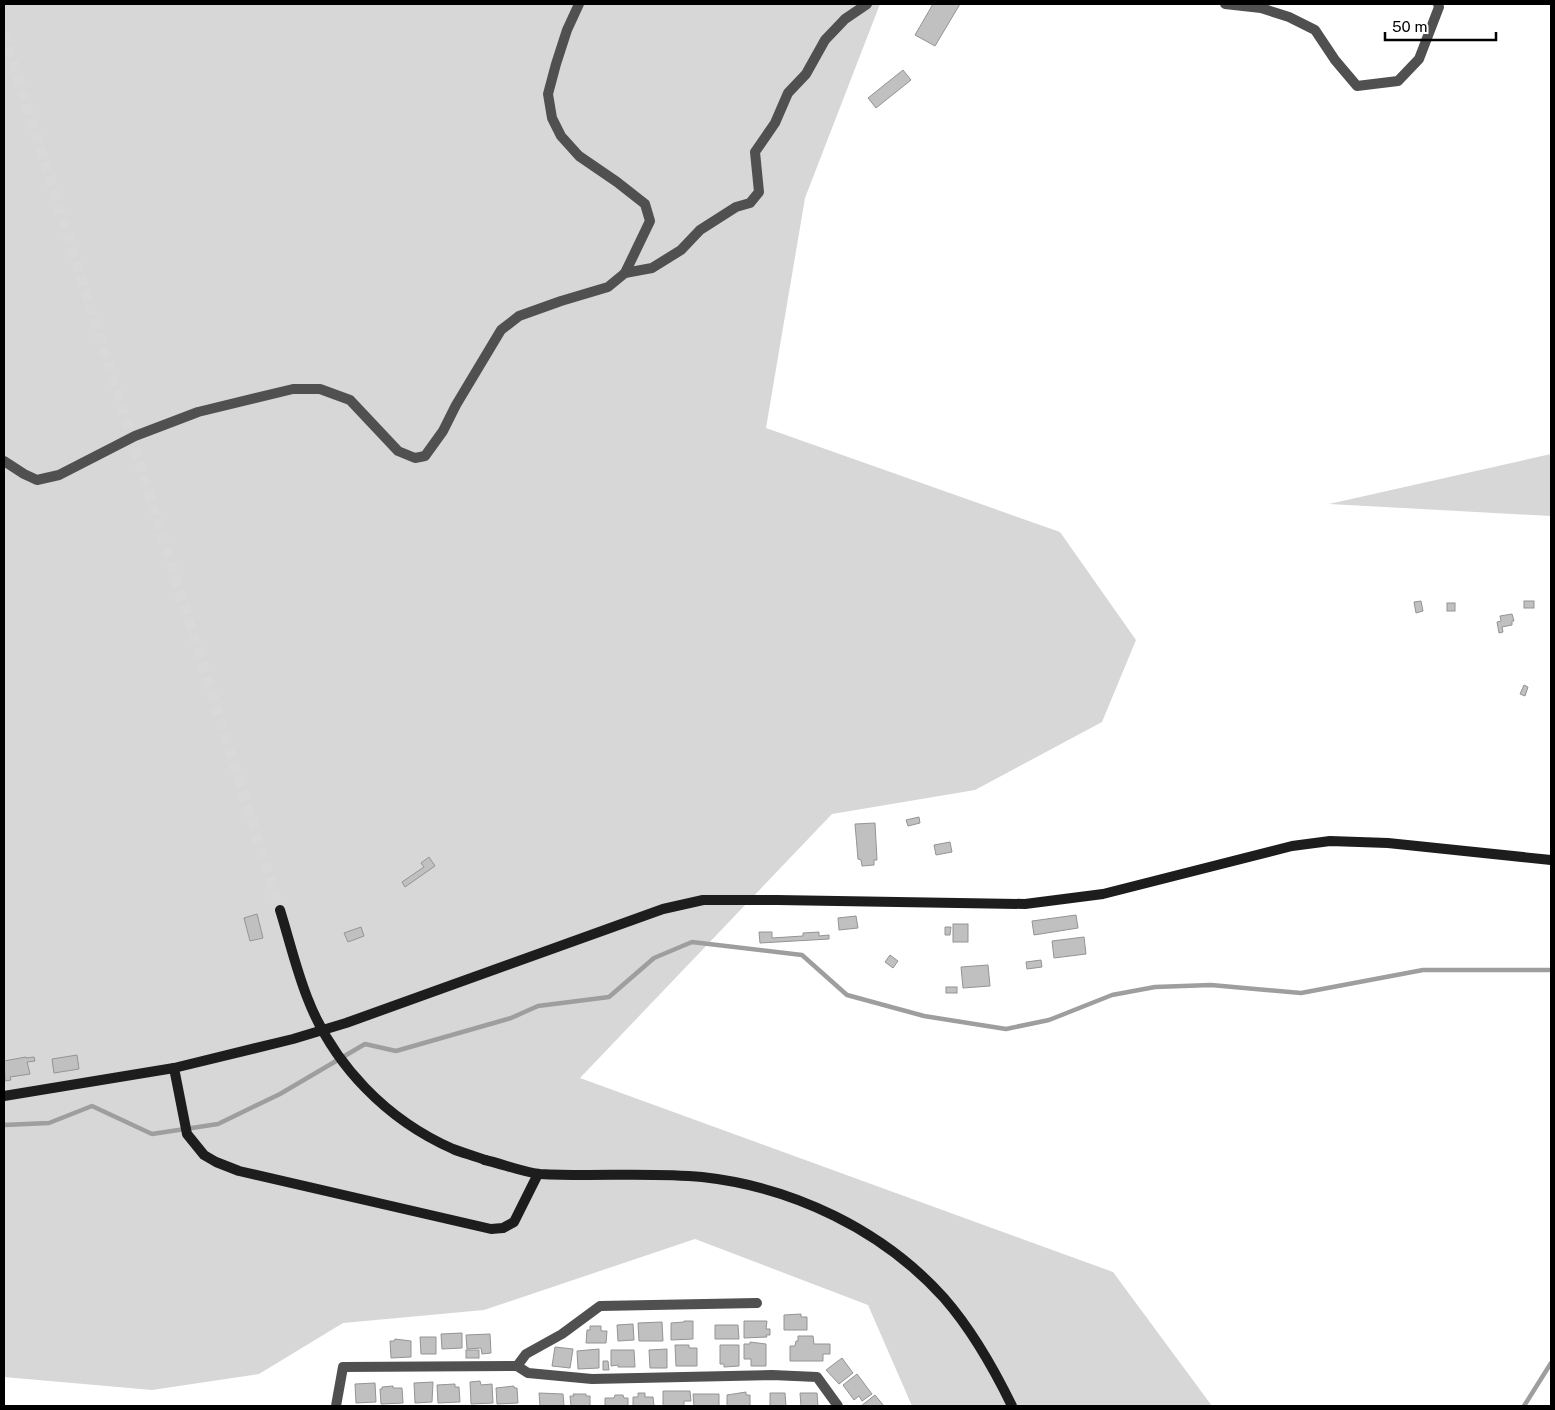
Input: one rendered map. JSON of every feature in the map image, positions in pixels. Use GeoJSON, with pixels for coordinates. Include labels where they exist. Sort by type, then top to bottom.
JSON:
{"type":"FeatureCollection","features":[{"type":"Feature","properties":{"kind":"street"},"geometry":{"type":"LineString","coordinates":[[4,461],[37,480],[59,475],[135,436],[198,412],[293,389],[320,389],[350,400],[398,451],[415,458],[425,456],[442,431],[500,330],[519,316],[608,287],[625,273],[650,221],[645,204],[579,156],[561,136],[552,118],[548,94],[567,30],[579,4]]}},
{"type":"Feature","properties":{"kind":"street"},"geometry":{"type":"LineString","coordinates":[[625,273],[652,268],[681,250],[700,230],[736,207],[750,203],[759,192],[755,152],[775,123],[788,93],[806,74],[825,40],[845,19],[867,4]]}},
{"type":"Feature","properties":{"kind":"street"},"geometry":{"type":"LineString","coordinates":[[1225,4],[1261,8],[1289,17],[1315,30],[1335,60],[1357,86],[1398,81],[1419,59],[1439,7],[1438,4]]}},
{"type":"Feature","properties":{"kind":"street"},"geometry":{"type":"LineString","coordinates":[[4,1096],[174,1068],[293,1039],[346,1023],[663,909],[703,900],[1025,904],[1103,894],[1292,846],[1330,841],[1388,843],[1551,860]]}},
{"type":"Feature","properties":{"kind":"street"},"geometry":{"type":"LineString","coordinates":[[280,910],[307,997],[337,1056],[378,1102],[429,1137],[454,1149],[485,1160],[538,1174],[703,1177],[788,1196],[819,1209],[883,1244],[921,1275],[944,1299],[965,1326],[995,1371],[1012,1406]]}},
{"type":"Feature","properties":{"kind":"street"},"geometry":{"type":"LineString","coordinates":[[174,1068],[187,1134],[204,1155],[239,1171],[491,1229],[503,1228],[514,1222],[538,1174]]}},
{"type":"Feature","properties":{"kind":"street"},"geometry":{"type":"LineString","coordinates":[[517,1366],[526,1354],[562,1334],[600,1306],[757,1303]]}},
{"type":"Feature","properties":{"kind":"street"},"geometry":{"type":"LineString","coordinates":[[336,1406],[343,1367],[517,1366],[528,1373],[592,1379],[772,1375],[817,1377],[838,1406]]}},
{"type":"Feature","properties":{"kind":"shaded area"},"geometry":{"type":"Polygon","coordinates":[[[4,4],[880,4],[805,198],[766,428],[1060,532],[1136,640],[1102,722],[975,790],[832,814],[580,1078],[1113,1272],[1212,1406],[912,1406],[868,1305],[695,1239],[484,1310],[343,1323],[259,1374],[152,1390],[4,1377],[4,4]]]}},
{"type":"Feature","properties":{"kind":"shaded area"},"geometry":{"type":"Polygon","coordinates":[[[1551,454],[1551,516],[1329,504],[1551,454]]]}},
{"type":"Feature","properties":{"kind":"building"},"geometry":{"type":"Polygon","coordinates":[[[933,4],[960,4],[935,46],[915,35],[933,4]]]}},
{"type":"Feature","properties":{"kind":"building"},"geometry":{"type":"Polygon","coordinates":[[[903,70],[911,80],[876,108],[868,98],[903,70]]]}},
{"type":"Feature","properties":{"kind":"building"},"geometry":{"type":"Polygon","coordinates":[[[1421,601],[1423,611],[1416,613],[1414,602],[1421,601]]]}},
{"type":"Feature","properties":{"kind":"building"},"geometry":{"type":"Polygon","coordinates":[[[1524,601],[1534,601],[1534,608],[1524,608],[1524,601]]]}},
{"type":"Feature","properties":{"kind":"building"},"geometry":{"type":"Polygon","coordinates":[[[1447,603],[1455,603],[1455,611],[1447,611],[1447,603]]]}},
{"type":"Feature","properties":{"kind":"building"},"geometry":{"type":"Polygon","coordinates":[[[1512,614],[1514,621],[1512,621],[1512,625],[1502,627],[1503,632],[1499,633],[1497,622],[1501,621],[1500,616],[1512,614]]]}},
{"type":"Feature","properties":{"kind":"building"},"geometry":{"type":"Polygon","coordinates":[[[1524,685],[1528,687],[1525,696],[1520,694],[1524,685]]]}},
{"type":"Feature","properties":{"kind":"building"},"geometry":{"type":"Polygon","coordinates":[[[919,817],[920,823],[908,826],[906,820],[919,817]]]}},
{"type":"Feature","properties":{"kind":"building"},"geometry":{"type":"Polygon","coordinates":[[[875,823],[877,860],[874,860],[874,865],[862,866],[861,860],[858,859],[855,824],[875,823]]]}},
{"type":"Feature","properties":{"kind":"building"},"geometry":{"type":"Polygon","coordinates":[[[950,842],[952,852],[936,855],[934,845],[950,842]]]}},
{"type":"Feature","properties":{"kind":"building"},"geometry":{"type":"Polygon","coordinates":[[[429,857],[435,866],[405,887],[402,882],[424,867],[421,863],[429,857]]]}},
{"type":"Feature","properties":{"kind":"building"},"geometry":{"type":"Polygon","coordinates":[[[257,914],[263,938],[250,941],[244,918],[257,914]]]}},
{"type":"Feature","properties":{"kind":"building"},"geometry":{"type":"Polygon","coordinates":[[[1076,915],[1078,928],[1034,935],[1032,921],[1076,915]]]}},
{"type":"Feature","properties":{"kind":"building"},"geometry":{"type":"Polygon","coordinates":[[[856,916],[858,928],[839,930],[838,918],[856,916]]]}},
{"type":"Feature","properties":{"kind":"building"},"geometry":{"type":"Polygon","coordinates":[[[953,924],[968,924],[968,942],[953,942],[953,924]]]}},
{"type":"Feature","properties":{"kind":"building"},"geometry":{"type":"Polygon","coordinates":[[[361,927],[364,936],[348,942],[344,933],[361,927]]]}},
{"type":"Feature","properties":{"kind":"building"},"geometry":{"type":"Polygon","coordinates":[[[945,927],[951,927],[950,935],[945,935],[945,927]]]}},
{"type":"Feature","properties":{"kind":"building"},"geometry":{"type":"Polygon","coordinates":[[[759,932],[772,932],[772,938],[803,936],[803,933],[819,932],[819,936],[829,935],[829,939],[760,943],[759,932]]]}},
{"type":"Feature","properties":{"kind":"building"},"geometry":{"type":"Polygon","coordinates":[[[1084,937],[1086,954],[1054,958],[1052,941],[1084,937]]]}},
{"type":"Feature","properties":{"kind":"building"},"geometry":{"type":"Polygon","coordinates":[[[890,955],[898,961],[893,968],[885,962],[890,955]]]}},
{"type":"Feature","properties":{"kind":"building"},"geometry":{"type":"Polygon","coordinates":[[[1041,960],[1042,967],[1027,969],[1026,962],[1041,960]]]}},
{"type":"Feature","properties":{"kind":"building"},"geometry":{"type":"Polygon","coordinates":[[[988,965],[990,986],[963,988],[961,967],[988,965]]]}},
{"type":"Feature","properties":{"kind":"building"},"geometry":{"type":"Polygon","coordinates":[[[946,987],[957,987],[957,993],[946,993],[946,987]]]}},
{"type":"Feature","properties":{"kind":"building"},"geometry":{"type":"Polygon","coordinates":[[[77,1055],[79,1069],[54,1073],[52,1059],[77,1055]]]}},
{"type":"Feature","properties":{"kind":"building"},"geometry":{"type":"Polygon","coordinates":[[[34,1057],[35,1061],[27,1062],[30,1074],[10,1077],[11,1080],[5,1081],[4,1061],[34,1057]]]}},
{"type":"Feature","properties":{"kind":"building"},"geometry":{"type":"Polygon","coordinates":[[[801,1314],[801,1317],[807,1317],[807,1330],[784,1330],[784,1315],[801,1314]]]}},
{"type":"Feature","properties":{"kind":"building"},"geometry":{"type":"Polygon","coordinates":[[[693,1321],[693,1339],[671,1340],[671,1323],[693,1321]]]}},
{"type":"Feature","properties":{"kind":"building"},"geometry":{"type":"Polygon","coordinates":[[[744,1321],[767,1321],[766,1329],[770,1329],[770,1335],[766,1335],[767,1337],[744,1338],[744,1321]]]}},
{"type":"Feature","properties":{"kind":"building"},"geometry":{"type":"Polygon","coordinates":[[[662,1322],[663,1341],[639,1341],[638,1323],[662,1322]]]}},
{"type":"Feature","properties":{"kind":"building"},"geometry":{"type":"Polygon","coordinates":[[[633,1324],[634,1340],[618,1341],[617,1325],[633,1324]]]}},
{"type":"Feature","properties":{"kind":"building"},"geometry":{"type":"Polygon","coordinates":[[[715,1325],[738,1325],[739,1339],[715,1339],[715,1325]]]}},
{"type":"Feature","properties":{"kind":"building"},"geometry":{"type":"Polygon","coordinates":[[[590,1326],[601,1326],[601,1331],[607,1331],[606,1343],[586,1343],[587,1330],[590,1330],[590,1326]]]}},
{"type":"Feature","properties":{"kind":"building"},"geometry":{"type":"Polygon","coordinates":[[[462,1333],[462,1348],[442,1349],[441,1334],[462,1333]]]}},
{"type":"Feature","properties":{"kind":"building"},"geometry":{"type":"Polygon","coordinates":[[[490,1334],[491,1353],[482,1354],[481,1348],[467,1349],[466,1335],[490,1334]]]}},
{"type":"Feature","properties":{"kind":"building"},"geometry":{"type":"Polygon","coordinates":[[[798,1336],[813,1336],[814,1344],[830,1344],[830,1354],[823,1354],[823,1361],[790,1361],[790,1346],[795,1346],[798,1336]]]}},
{"type":"Feature","properties":{"kind":"building"},"geometry":{"type":"Polygon","coordinates":[[[420,1337],[436,1337],[436,1354],[421,1354],[420,1337]]]}},
{"type":"Feature","properties":{"kind":"building"},"geometry":{"type":"Polygon","coordinates":[[[395,1339],[411,1341],[411,1357],[391,1358],[390,1341],[395,1339]]]}},
{"type":"Feature","properties":{"kind":"building"},"geometry":{"type":"Polygon","coordinates":[[[750,1342],[766,1344],[766,1366],[751,1366],[751,1359],[744,1359],[744,1344],[750,1344],[750,1342]]]}},
{"type":"Feature","properties":{"kind":"building"},"geometry":{"type":"Polygon","coordinates":[[[675,1345],[689,1345],[689,1348],[697,1348],[697,1366],[676,1366],[675,1345]]]}},
{"type":"Feature","properties":{"kind":"building"},"geometry":{"type":"Polygon","coordinates":[[[720,1345],[739,1345],[739,1366],[724,1367],[724,1364],[720,1364],[720,1345]]]}},
{"type":"Feature","properties":{"kind":"building"},"geometry":{"type":"Polygon","coordinates":[[[555,1347],[573,1349],[570,1368],[552,1366],[555,1347]]]}},
{"type":"Feature","properties":{"kind":"building"},"geometry":{"type":"Polygon","coordinates":[[[599,1349],[599,1368],[578,1369],[577,1351],[599,1349]]]}},
{"type":"Feature","properties":{"kind":"building"},"geometry":{"type":"Polygon","coordinates":[[[667,1349],[667,1368],[650,1368],[649,1350],[667,1349]]]}},
{"type":"Feature","properties":{"kind":"building"},"geometry":{"type":"Polygon","coordinates":[[[466,1350],[479,1350],[479,1358],[466,1358],[466,1350]]]}},
{"type":"Feature","properties":{"kind":"building"},"geometry":{"type":"Polygon","coordinates":[[[611,1350],[634,1350],[635,1367],[611,1366],[611,1350]]]}},
{"type":"Feature","properties":{"kind":"building"},"geometry":{"type":"Polygon","coordinates":[[[842,1358],[853,1373],[839,1384],[826,1370],[842,1358]]]}},
{"type":"Feature","properties":{"kind":"building"},"geometry":{"type":"Polygon","coordinates":[[[603,1361],[608,1361],[609,1370],[603,1370],[603,1361]]]}},
{"type":"Feature","properties":{"kind":"building"},"geometry":{"type":"Polygon","coordinates":[[[857,1374],[872,1394],[862,1401],[859,1396],[854,1400],[843,1385],[857,1374]]]}},
{"type":"Feature","properties":{"kind":"building"},"geometry":{"type":"Polygon","coordinates":[[[480,1381],[481,1385],[492,1384],[493,1403],[471,1404],[470,1382],[480,1381]]]}},
{"type":"Feature","properties":{"kind":"building"},"geometry":{"type":"Polygon","coordinates":[[[433,1382],[432,1402],[415,1403],[414,1383],[433,1382]]]}},
{"type":"Feature","properties":{"kind":"building"},"geometry":{"type":"Polygon","coordinates":[[[375,1383],[376,1402],[356,1403],[355,1384],[375,1383]]]}},
{"type":"Feature","properties":{"kind":"building"},"geometry":{"type":"Polygon","coordinates":[[[455,1384],[455,1387],[459,1387],[460,1402],[438,1403],[437,1385],[455,1384]]]}},
{"type":"Feature","properties":{"kind":"building"},"geometry":{"type":"Polygon","coordinates":[[[393,1386],[393,1388],[402,1388],[403,1403],[381,1404],[380,1389],[393,1386]]]}},
{"type":"Feature","properties":{"kind":"building"},"geometry":{"type":"Polygon","coordinates":[[[514,1386],[514,1388],[517,1388],[518,1403],[497,1404],[496,1388],[514,1386]]]}},
{"type":"Feature","properties":{"kind":"building"},"geometry":{"type":"Polygon","coordinates":[[[663,1391],[690,1391],[691,1401],[684,1401],[684,1406],[663,1406],[663,1391]]]}},
{"type":"Feature","properties":{"kind":"building"},"geometry":{"type":"Polygon","coordinates":[[[746,1392],[746,1395],[750,1395],[750,1406],[727,1406],[727,1395],[746,1392]]]}},
{"type":"Feature","properties":{"kind":"building"},"geometry":{"type":"Polygon","coordinates":[[[539,1393],[563,1394],[564,1406],[540,1406],[539,1393]]]}},
{"type":"Feature","properties":{"kind":"building"},"geometry":{"type":"Polygon","coordinates":[[[638,1393],[645,1393],[645,1397],[653,1397],[654,1406],[633,1406],[633,1397],[638,1397],[638,1393]]]}},
{"type":"Feature","properties":{"kind":"building"},"geometry":{"type":"Polygon","coordinates":[[[770,1393],[785,1393],[786,1406],[770,1406],[770,1393]]]}},
{"type":"Feature","properties":{"kind":"building"},"geometry":{"type":"Polygon","coordinates":[[[800,1393],[817,1393],[818,1406],[801,1406],[800,1393]]]}},
{"type":"Feature","properties":{"kind":"building"},"geometry":{"type":"Polygon","coordinates":[[[573,1394],[586,1394],[586,1396],[590,1396],[590,1406],[571,1406],[570,1396],[574,1396],[573,1394]]]}},
{"type":"Feature","properties":{"kind":"building"},"geometry":{"type":"Polygon","coordinates":[[[693,1394],[719,1394],[719,1406],[694,1406],[693,1394]]]}},
{"type":"Feature","properties":{"kind":"building"},"geometry":{"type":"Polygon","coordinates":[[[615,1395],[623,1395],[624,1398],[628,1398],[628,1406],[605,1406],[605,1398],[614,1398],[615,1395]]]}},
{"type":"Feature","properties":{"kind":"building"},"geometry":{"type":"Polygon","coordinates":[[[875,1395],[884,1406],[861,1406],[875,1395]]]}},
{"type":"Feature","properties":{"kind":"waterway"},"geometry":{"type":"LineString","coordinates":[[4,1125],[49,1123],[92,1106],[152,1134],[218,1124],[280,1094],[365,1044],[396,1051],[511,1018],[538,1006],[609,997],[654,958],[692,942],[802,955],[847,995],[924,1016],[1006,1029],[1049,1020],[1112,995],[1155,987],[1211,985],[1301,993],[1423,970],[1551,970]]}},
{"type":"Feature","properties":{"kind":"waterway"},"geometry":{"type":"LineString","coordinates":[[1524,1406],[1551,1363]]}},
{"type":"Feature","properties":{"kind":"tunnel"},"geometry":{"type":"LineString","coordinates":[[4,33],[280,910]]}}]}
